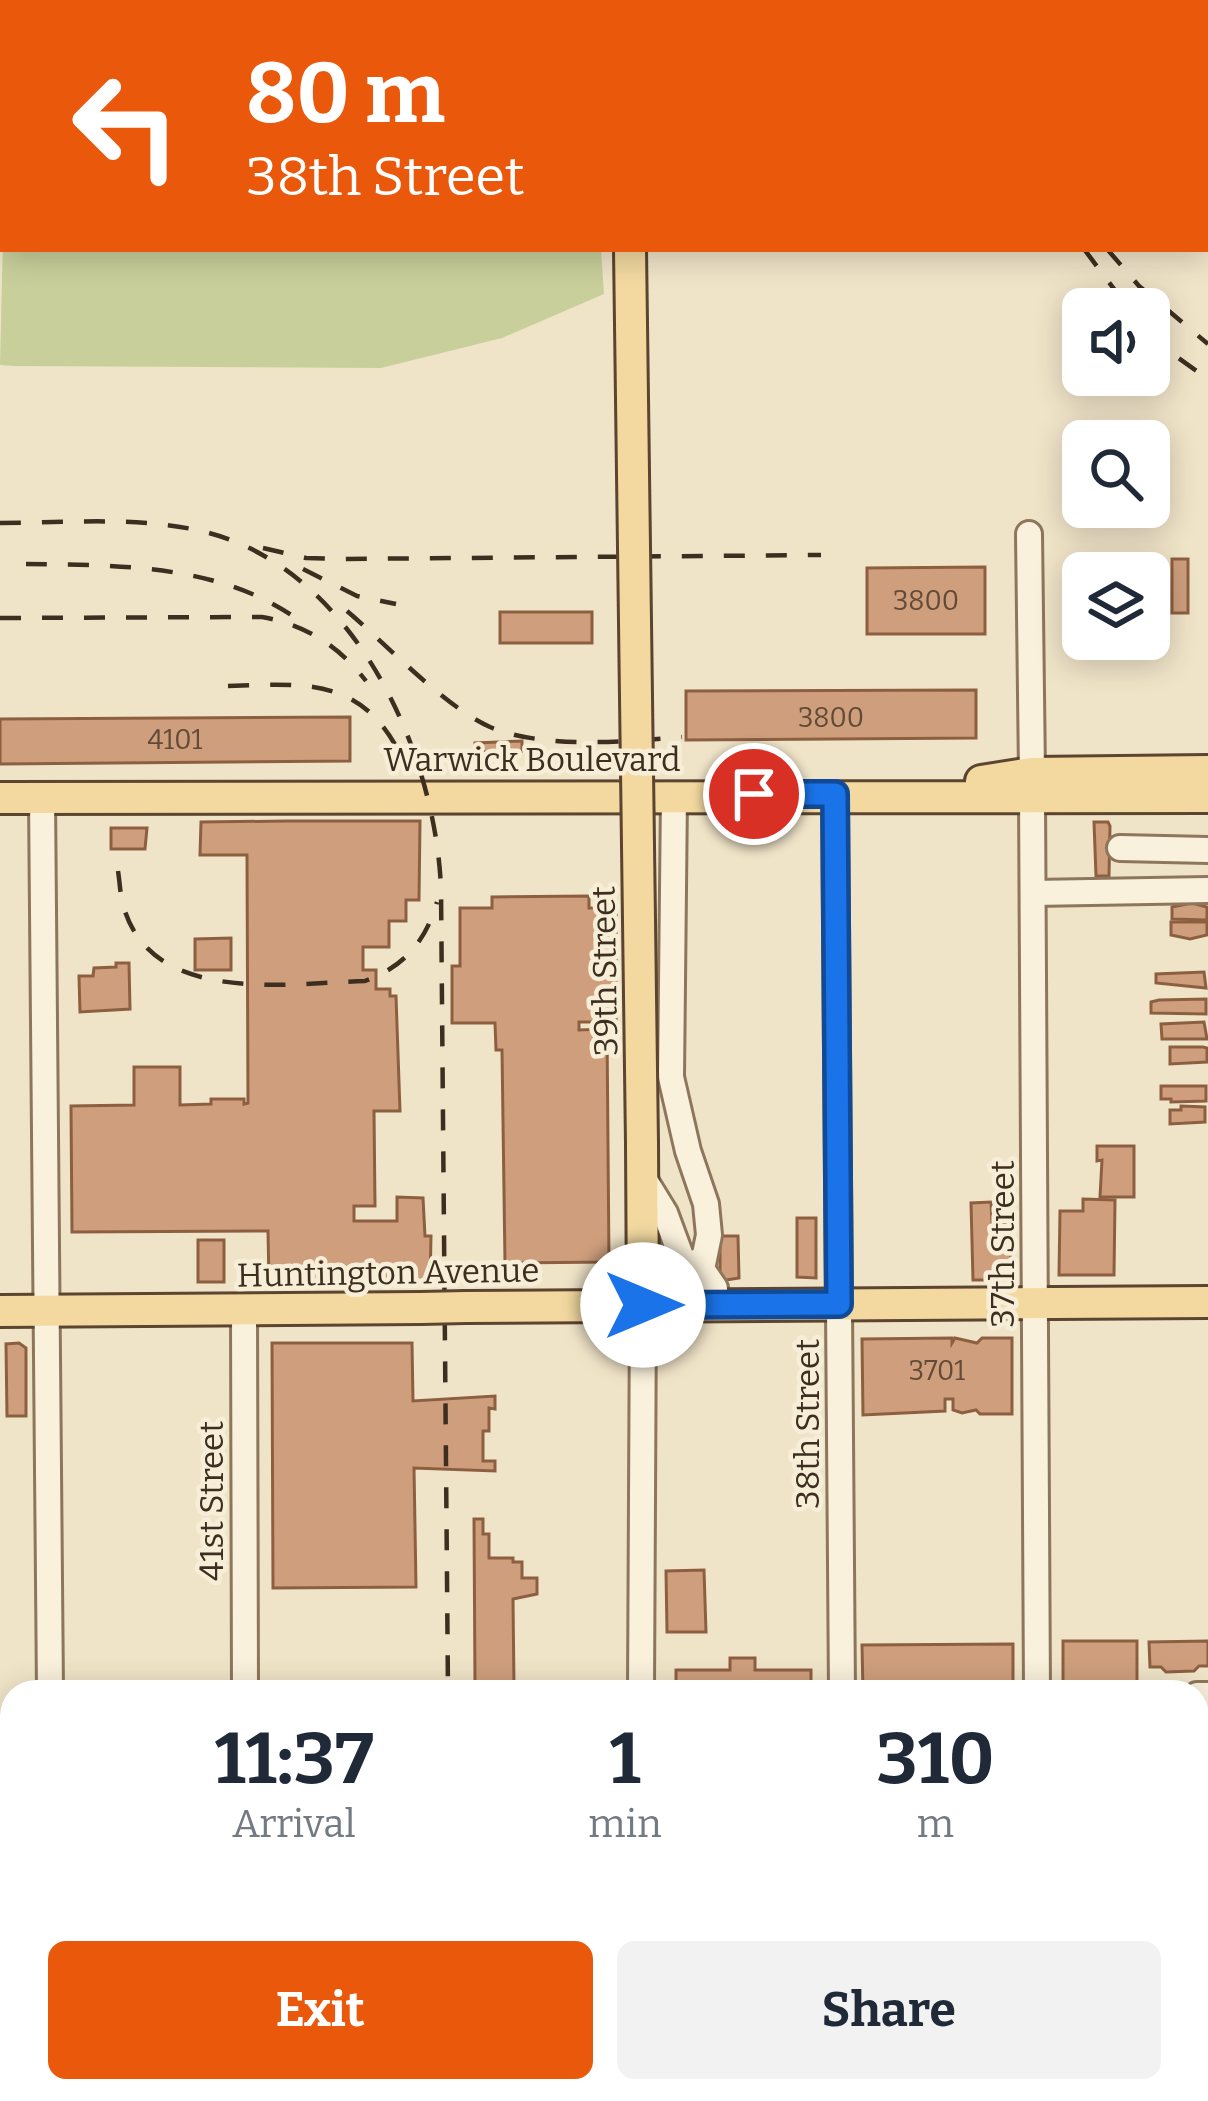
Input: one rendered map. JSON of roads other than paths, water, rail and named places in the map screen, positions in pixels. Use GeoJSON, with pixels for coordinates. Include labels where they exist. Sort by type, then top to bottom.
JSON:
{"type":"FeatureCollection","features":[{"type":"Feature","properties":{"kind":"main road","name":"39th Street"},"geometry":{"type":"LineString","coordinates":[[630,252],[643,1305]]}},
{"type":"Feature","properties":{"kind":"main road"},"geometry":{"type":"LineString","coordinates":[[1032,784],[1208,771]]}},
{"type":"Feature","properties":{"kind":"main road"},"geometry":{"type":"LineString","coordinates":[[1032,784],[1208,796]]}},
{"type":"Feature","properties":{"kind":"main road","name":"Warwick Boulevard"},"geometry":{"type":"LineString","coordinates":[[0,798],[894,795],[1032,784]]}},
{"type":"Feature","properties":{"kind":"main road","name":"Huntington Avenue"},"geometry":{"type":"LineString","coordinates":[[0,1311],[1208,1302]]}},
{"type":"Feature","properties":{"kind":"street","name":"37th Street"},"geometry":{"type":"LineString","coordinates":[[1029,534],[1037,1680]]}},
{"type":"Feature","properties":{"kind":"street","name":"38th Street"},"geometry":{"type":"LineString","coordinates":[[835,794],[842,1680]]}},
{"type":"Feature","properties":{"kind":"street"},"geometry":{"type":"LineString","coordinates":[[674,795],[671,1076],[706,1202],[709,1235],[703,1259],[705,1276],[715,1288],[715,1305]]}},
{"type":"Feature","properties":{"kind":"street"},"geometry":{"type":"LineString","coordinates":[[42,797],[50,1680]]}},
{"type":"Feature","properties":{"kind":"street"},"geometry":{"type":"LineString","coordinates":[[1120,848],[1208,850]]}},
{"type":"Feature","properties":{"kind":"street"},"geometry":{"type":"LineString","coordinates":[[1033,893],[1208,890]]}},
{"type":"Feature","properties":{"kind":"street"},"geometry":{"type":"LineString","coordinates":[[643,1177],[665,1213],[682,1259],[692,1264],[703,1259]]}},
{"type":"Feature","properties":{"kind":"street","name":"39th Street"},"geometry":{"type":"LineString","coordinates":[[641,1680],[643,1305]]}},
{"type":"Feature","properties":{"kind":"street","name":"41st Street"},"geometry":{"type":"LineString","coordinates":[[244,1309],[245,1680]]}},
{"type":"Feature","properties":{"kind":"railway"},"geometry":{"type":"LineString","coordinates":[[1086,252],[1113,288]]}},
{"type":"Feature","properties":{"kind":"railway"},"geometry":{"type":"LineString","coordinates":[[1110,252],[1139,286],[1208,344]]}},
{"type":"Feature","properties":{"kind":"railway"},"geometry":{"type":"LineString","coordinates":[[1170,350],[1208,379]]}},
{"type":"Feature","properties":{"kind":"railway"},"geometry":{"type":"LineString","coordinates":[[0,523],[151,523],[201,531],[254,550],[301,581],[341,621],[375,669],[402,722],[422,777],[441,888],[448,1680]]}},
{"type":"Feature","properties":{"kind":"railway"},"geometry":{"type":"LineString","coordinates":[[263,548],[306,558],[339,559],[821,555]]}},
{"type":"Feature","properties":{"kind":"railway"},"geometry":{"type":"LineString","coordinates":[[26,564],[130,567],[198,577],[263,599],[293,616]]}},
{"type":"Feature","properties":{"kind":"railway"},"geometry":{"type":"LineString","coordinates":[[303,569],[357,596],[396,604]]}},
{"type":"Feature","properties":{"kind":"railway"},"geometry":{"type":"LineString","coordinates":[[347,611],[435,690],[490,727],[559,741],[682,737]]}},
{"type":"Feature","properties":{"kind":"railway"},"geometry":{"type":"LineString","coordinates":[[0,618],[262,617],[320,639],[366,681]]}},
{"type":"Feature","properties":{"kind":"railway"},"geometry":{"type":"LineString","coordinates":[[228,686],[304,686],[346,697],[365,708],[398,750]]}},
{"type":"Feature","properties":{"kind":"railway"},"geometry":{"type":"LineString","coordinates":[[118,871],[124,908],[140,939],[163,961],[193,975],[227,982],[365,981],[412,951],[437,902]]}}]}
